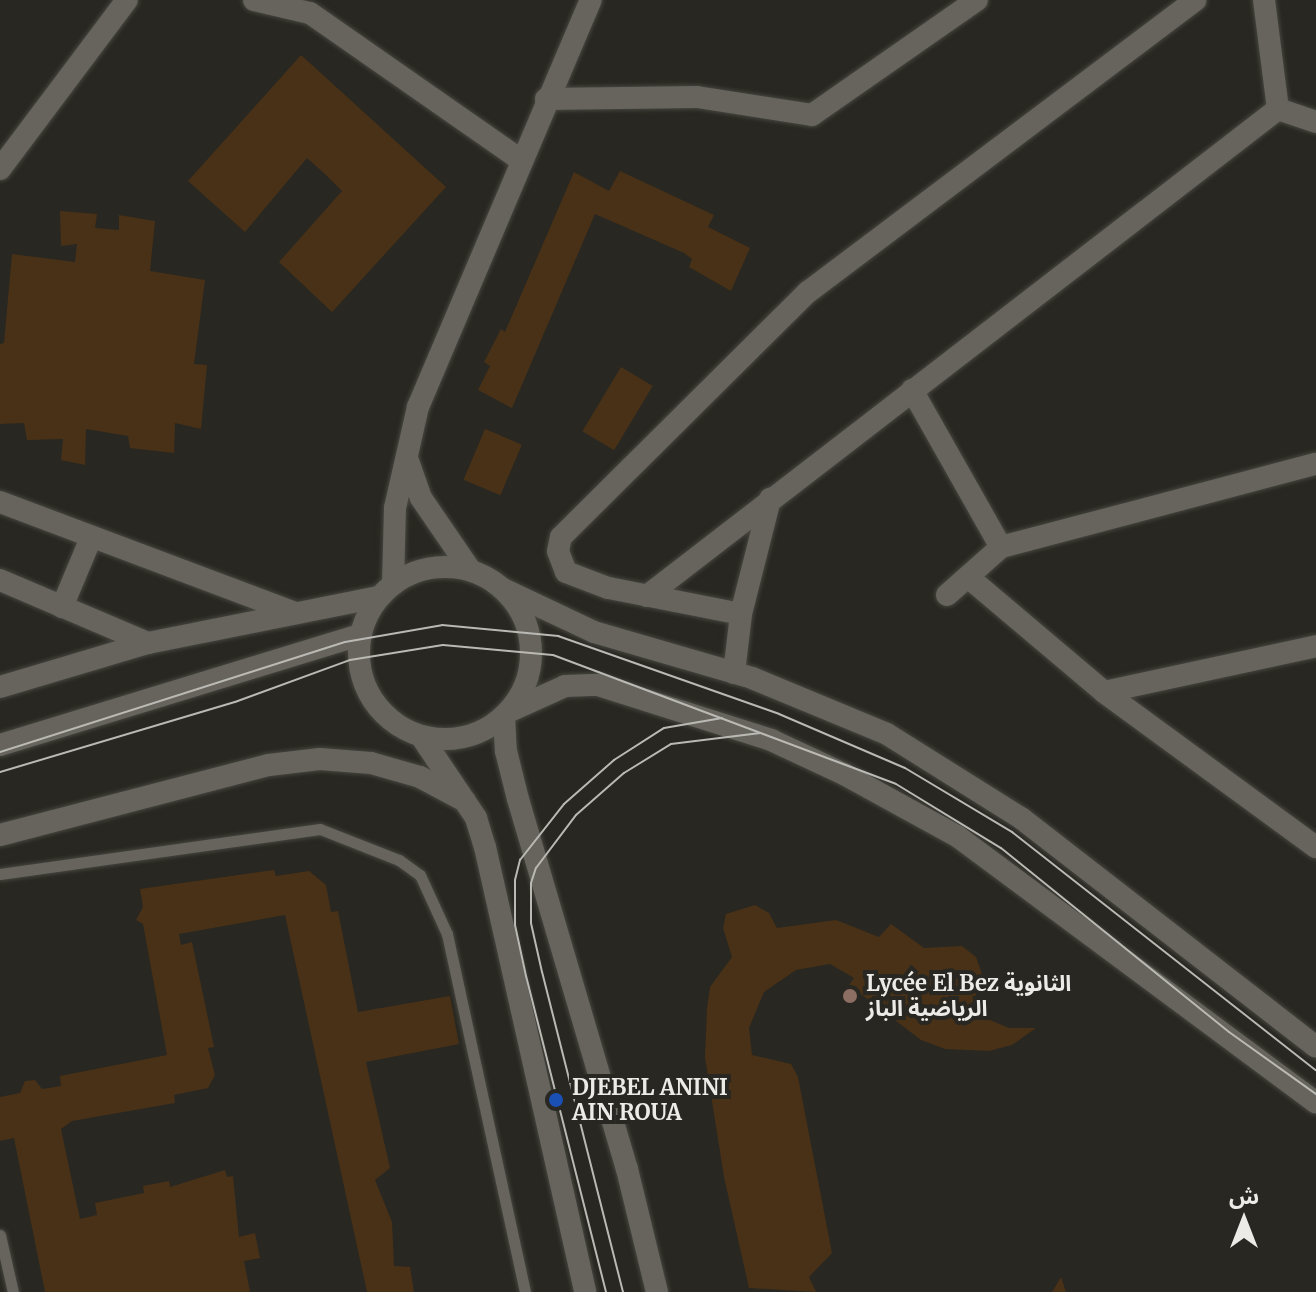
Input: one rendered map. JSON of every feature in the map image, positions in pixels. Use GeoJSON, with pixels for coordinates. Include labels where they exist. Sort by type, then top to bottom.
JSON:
{"type":"FeatureCollection","features":[{"type":"Feature","properties":{"kind":"street"},"geometry":{"type":"LineString","coordinates":[[0,169],[127,0]]}},
{"type":"Feature","properties":{"kind":"street"},"geometry":{"type":"LineString","coordinates":[[254,0],[310,13],[521,160]]}},
{"type":"Feature","properties":{"kind":"street"},"geometry":{"type":"LineString","coordinates":[[585,1292],[485,847],[465,801],[421,736],[385,715],[371,699],[359,659],[360,635],[386,591],[395,508],[418,407],[546,99],[591,0]]}},
{"type":"Feature","properties":{"kind":"street"},"geometry":{"type":"LineString","coordinates":[[546,99],[697,97],[812,115],[977,0]]}},
{"type":"Feature","properties":{"kind":"street"},"geometry":{"type":"LineString","coordinates":[[741,614],[647,596],[566,572],[558,551],[561,537],[808,292],[1195,0]]}},
{"type":"Feature","properties":{"kind":"street"},"geometry":{"type":"LineString","coordinates":[[1264,0],[1278,109]]}},
{"type":"Feature","properties":{"kind":"street"},"geometry":{"type":"LineString","coordinates":[[1268,29],[1279,0]]}},
{"type":"Feature","properties":{"kind":"street"},"geometry":{"type":"LineString","coordinates":[[647,596],[1278,109]]}},
{"type":"Feature","properties":{"kind":"street"},"geometry":{"type":"LineString","coordinates":[[1278,109],[1316,122]]}},
{"type":"Feature","properties":{"kind":"street"},"geometry":{"type":"LineString","coordinates":[[912,390],[1001,547]]}},
{"type":"Feature","properties":{"kind":"street"},"geometry":{"type":"LineString","coordinates":[[406,453],[417,491],[471,571]]}},
{"type":"Feature","properties":{"kind":"street"},"geometry":{"type":"LineString","coordinates":[[947,595],[1001,547],[1316,464]]}},
{"type":"Feature","properties":{"kind":"street"},"geometry":{"type":"LineString","coordinates":[[734,673],[741,614],[770,499]]}},
{"type":"Feature","properties":{"kind":"street"},"geometry":{"type":"LineString","coordinates":[[0,502],[295,613]]}},
{"type":"Feature","properties":{"kind":"street"},"geometry":{"type":"LineString","coordinates":[[62,607],[91,538]]}},
{"type":"Feature","properties":{"kind":"street"},"geometry":{"type":"LineString","coordinates":[[0,687],[148,643],[386,591],[439,567],[471,571],[594,632],[817,701],[943,767],[1021,818],[1316,1047]]}},
{"type":"Feature","properties":{"kind":"street"},"geometry":{"type":"LineString","coordinates":[[968,577],[1104,692],[1316,847]]}},
{"type":"Feature","properties":{"kind":"street"},"geometry":{"type":"LineString","coordinates":[[0,580],[148,643]]}},
{"type":"Feature","properties":{"kind":"street"},"geometry":{"type":"LineString","coordinates":[[503,589],[520,609],[532,652],[522,694],[507,714],[515,787],[627,1169],[657,1292]]}},
{"type":"Feature","properties":{"kind":"street"},"geometry":{"type":"LineString","coordinates":[[0,745],[360,635]]}},
{"type":"Feature","properties":{"kind":"street"},"geometry":{"type":"LineString","coordinates":[[1104,692],[1312,652]]}},
{"type":"Feature","properties":{"kind":"street"},"geometry":{"type":"LineString","coordinates":[[421,736],[465,737],[565,686],[598,685],[771,740],[844,774],[957,836],[1316,1103]]}},
{"type":"Feature","properties":{"kind":"street"},"geometry":{"type":"LineString","coordinates":[[0,835],[269,765],[320,759],[371,763],[408,774],[465,801]]}},
{"type":"Feature","properties":{"kind":"lane"},"geometry":{"type":"LineString","coordinates":[[0,874],[320,829],[399,860],[420,875],[447,934],[525,1292]]}},
{"type":"Feature","properties":{"kind":"lane"},"geometry":{"type":"LineString","coordinates":[[0,1235],[13,1292]]}},
{"type":"Feature","properties":{"kind":"building"},"geometry":{"type":"Polygon","coordinates":[[[301,55],[446,187],[332,312],[279,262],[342,191],[326,175],[307,158],[245,232],[188,181],[301,55]]]}},
{"type":"Feature","properties":{"kind":"building"},"geometry":{"type":"Polygon","coordinates":[[[620,171],[714,215],[708,227],[750,248],[731,291],[689,267],[692,259],[684,253],[595,214],[512,408],[478,390],[490,366],[484,362],[501,329],[505,332],[574,172],[609,191],[620,171]]]}},
{"type":"Feature","properties":{"kind":"building"},"geometry":{"type":"Polygon","coordinates":[[[60,211],[97,214],[95,228],[119,230],[119,215],[155,221],[150,271],[205,280],[194,364],[207,365],[201,429],[175,423],[174,453],[130,448],[128,436],[86,429],[85,465],[61,460],[63,439],[27,440],[24,423],[0,424],[0,344],[4,343],[12,254],[75,262],[77,244],[61,246],[60,211]]]}},
{"type":"Feature","properties":{"kind":"building"},"geometry":{"type":"Polygon","coordinates":[[[621,367],[653,386],[614,450],[582,431],[621,367]]]}},
{"type":"Feature","properties":{"kind":"building"},"geometry":{"type":"Polygon","coordinates":[[[485,429],[522,445],[500,495],[464,480],[485,429]]]}},
{"type":"Feature","properties":{"kind":"building"},"geometry":{"type":"Polygon","coordinates":[[[274,870],[276,876],[309,871],[326,885],[331,912],[338,911],[358,1012],[450,996],[459,1044],[366,1062],[390,1168],[375,1180],[392,1222],[394,1266],[410,1267],[414,1292],[367,1292],[285,915],[179,934],[181,945],[192,942],[214,1047],[208,1048],[215,1075],[208,1088],[174,1095],[175,1103],[72,1121],[61,1129],[80,1219],[97,1215],[95,1203],[144,1193],[143,1186],[169,1181],[170,1187],[225,1170],[227,1177],[233,1176],[239,1237],[255,1233],[260,1258],[244,1261],[250,1292],[45,1292],[14,1138],[0,1141],[0,1097],[20,1093],[25,1081],[35,1080],[42,1089],[61,1086],[60,1076],[167,1055],[143,924],[136,920],[143,907],[140,889],[274,870]]]}},
{"type":"Feature","properties":{"kind":"building"},"geometry":{"type":"Polygon","coordinates":[[[755,905],[769,913],[777,928],[836,920],[879,937],[891,924],[924,948],[962,946],[976,957],[983,977],[969,1011],[1009,1028],[1036,1028],[1012,1045],[989,1051],[945,1049],[921,1040],[849,985],[854,978],[830,964],[796,970],[764,992],[749,1028],[752,1055],[791,1064],[798,1077],[832,1253],[809,1277],[816,1292],[749,1288],[724,1177],[705,1057],[710,987],[732,957],[723,928],[726,914],[755,905]]]}},
{"type":"Feature","properties":{"kind":"building"},"geometry":{"type":"Polygon","coordinates":[[[1061,1277],[1066,1292],[1052,1292],[1061,1277]]]}},
{"type":"Feature","properties":{"kind":"tram line"},"geometry":{"type":"LineString","coordinates":[[0,752],[345,642],[442,625],[558,636],[779,714],[905,768],[1012,832],[1316,1070]]}},
{"type":"Feature","properties":{"kind":"tram line"},"geometry":{"type":"LineString","coordinates":[[0,772],[235,702],[350,660],[443,645],[553,655],[896,784],[1001,848],[1229,1032],[1316,1094]]}},
{"type":"Feature","properties":{"kind":"tram line"},"geometry":{"type":"LineString","coordinates":[[606,1292],[526,976],[515,925],[515,880],[520,860],[564,804],[614,760],[664,728],[722,718]]}},
{"type":"Feature","properties":{"kind":"tram line"},"geometry":{"type":"LineString","coordinates":[[623,1292],[542,972],[531,923],[531,883],[536,868],[576,815],[624,773],[671,744],[760,733]]}},
{"type":"Feature","properties":{"kind":"place","name":"Lycée El Bez الثانوية الرياضية الباز"},"geometry":{"type":"Point","coordinates":[850,996]}},
{"type":"Feature","properties":{"kind":"place","name":"DJEBEL ANINI AIN ROUA"},"geometry":{"type":"Point","coordinates":[556,1100]}}]}
